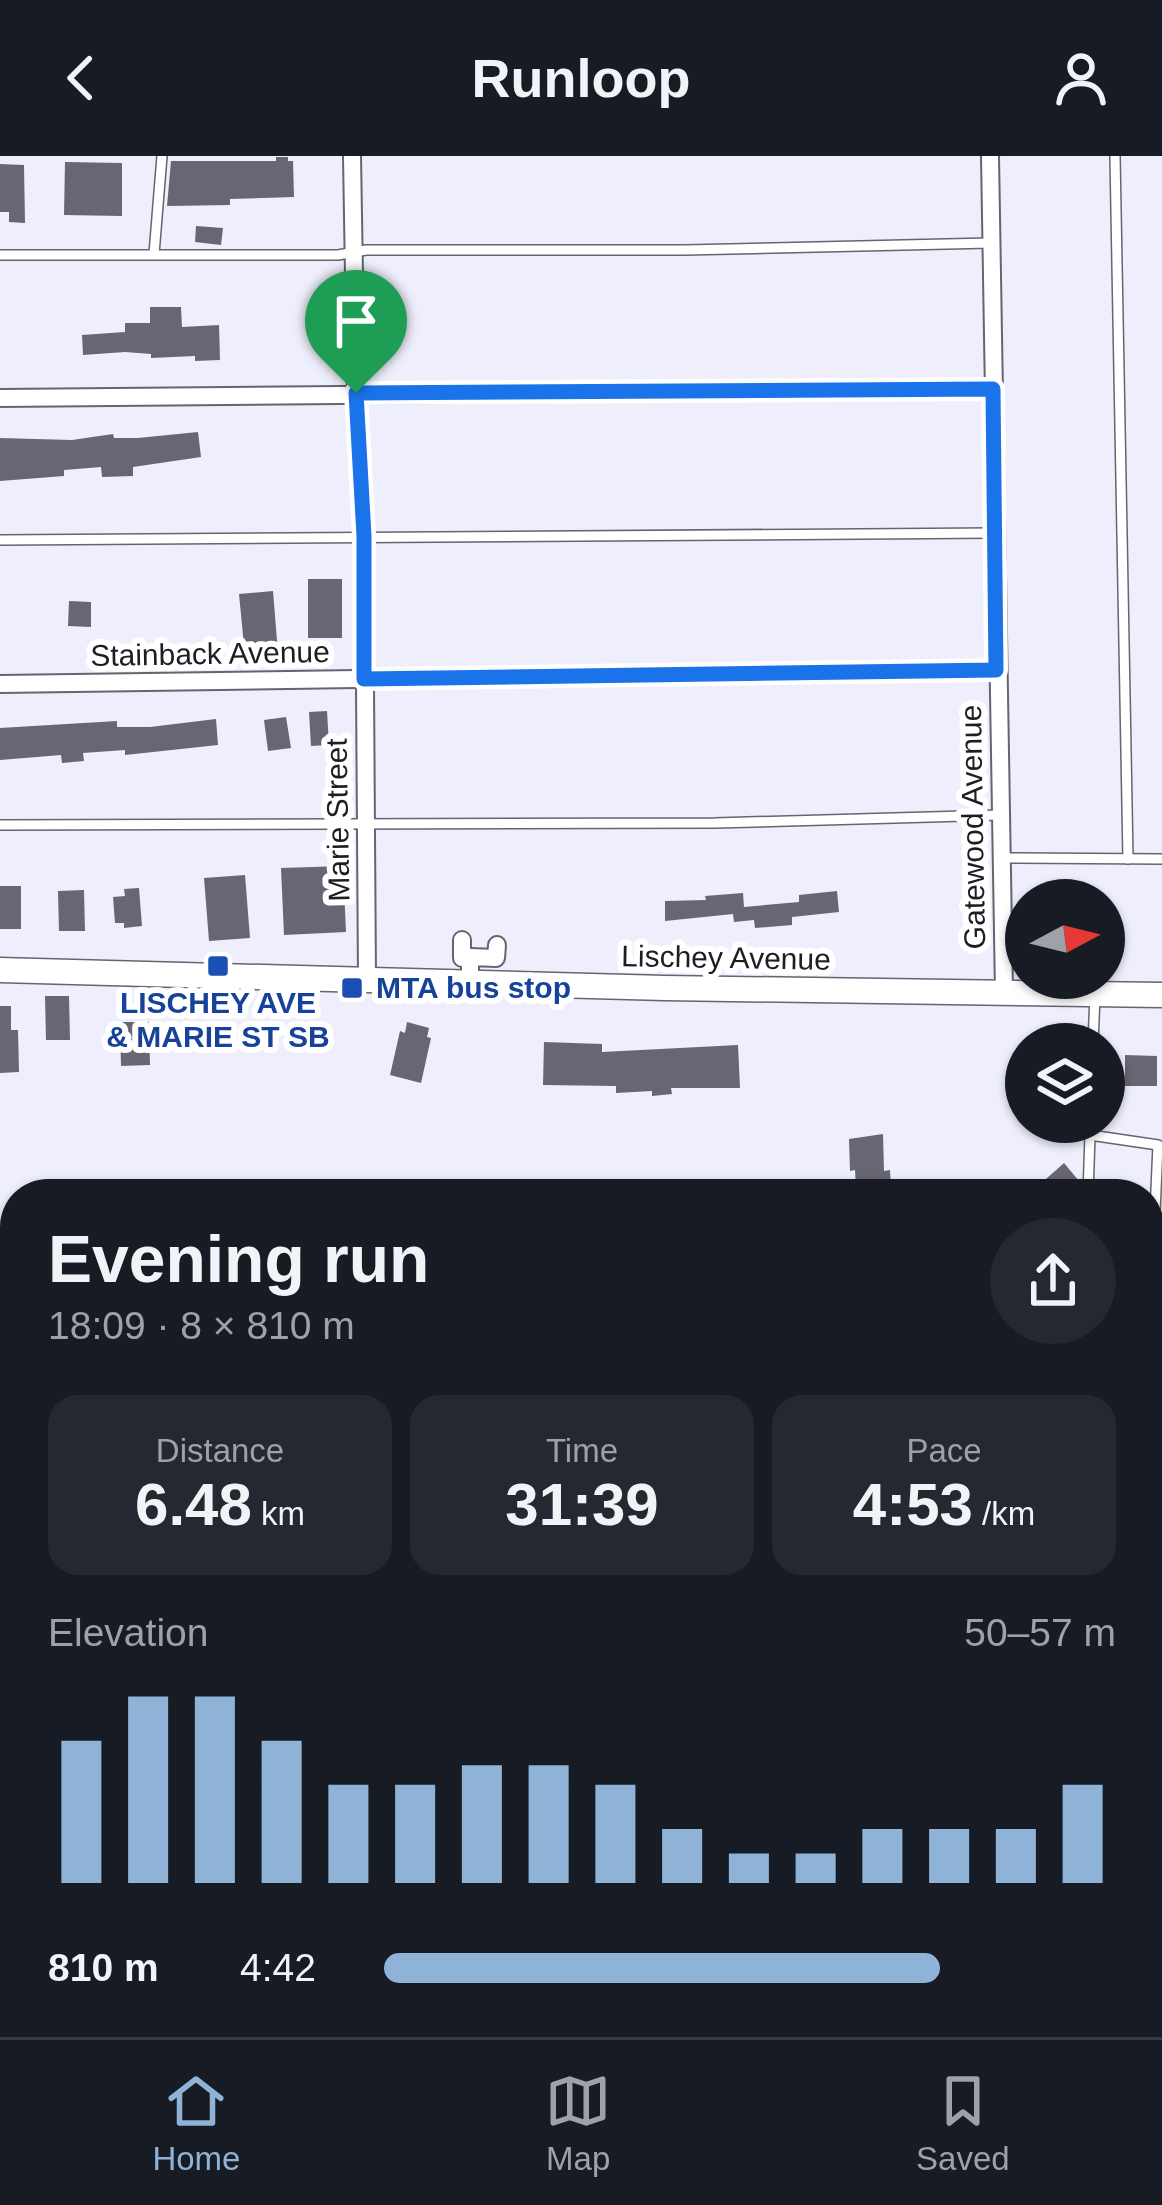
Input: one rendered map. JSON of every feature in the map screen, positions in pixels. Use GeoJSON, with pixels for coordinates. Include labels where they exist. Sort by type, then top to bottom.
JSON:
{"type":"FeatureCollection","features":[{"type":"Feature","properties":{"kind":"street","name":"Marie Street"},"geometry":{"type":"LineString","coordinates":[[352,156],[364,536],[367,980]]}},
{"type":"Feature","properties":{"kind":"street","name":"Gatewood Avenue"},"geometry":{"type":"LineString","coordinates":[[989,156],[1004,992]]}},
{"type":"Feature","properties":{"kind":"street"},"geometry":{"type":"LineString","coordinates":[[0,398],[993,389]]}},
{"type":"Feature","properties":{"kind":"street","name":"Stainback Avenue"},"geometry":{"type":"LineString","coordinates":[[0,684],[996,670]]}},
{"type":"Feature","properties":{"kind":"street","name":"Lischey Avenue"},"geometry":{"type":"LineString","coordinates":[[0,970],[367,980],[477,954],[1004,992]]}},
{"type":"Feature","properties":{"kind":"street","name":"Lischey Avenue"},"geometry":{"type":"LineString","coordinates":[[1125,994],[1162,995]]}},
{"type":"Feature","properties":{"kind":"lane"},"geometry":{"type":"LineString","coordinates":[[154,254],[162,156]]}},
{"type":"Feature","properties":{"kind":"lane"},"geometry":{"type":"LineString","coordinates":[[1114,156],[1128,859]]}},
{"type":"Feature","properties":{"kind":"lane"},"geometry":{"type":"LineString","coordinates":[[0,255],[991,242]]}},
{"type":"Feature","properties":{"kind":"lane"},"geometry":{"type":"LineString","coordinates":[[0,540],[995,533]]}},
{"type":"Feature","properties":{"kind":"lane"},"geometry":{"type":"LineString","coordinates":[[0,825],[715,823],[1000,814]]}},
{"type":"Feature","properties":{"kind":"lane"},"geometry":{"type":"LineString","coordinates":[[1001,858],[1162,860]]}},
{"type":"Feature","properties":{"kind":"lane"},"geometry":{"type":"LineString","coordinates":[[1125,1140],[1158,1145],[1156,1179]]}},
{"type":"Feature","properties":{"kind":"lane"},"geometry":{"type":"LineString","coordinates":[[1089,1179],[1090,1143]]}},
{"type":"Feature","properties":{"kind":"building"},"geometry":{"type":"Polygon","coordinates":[[[276,157],[293,161],[294,197],[167,206],[171,161],[276,161],[276,157]]]}},
{"type":"Feature","properties":{"kind":"building"},"geometry":{"type":"Polygon","coordinates":[[[65,162],[122,163],[122,216],[64,215],[65,162]]]}},
{"type":"Feature","properties":{"kind":"building"},"geometry":{"type":"Polygon","coordinates":[[[0,164],[24,165],[25,223],[9,222],[9,212],[0,212],[0,164]]]}},
{"type":"Feature","properties":{"kind":"building"},"geometry":{"type":"Polygon","coordinates":[[[196,226],[223,228],[221,245],[195,242],[196,226]]]}},
{"type":"Feature","properties":{"kind":"building"},"geometry":{"type":"Polygon","coordinates":[[[150,307],[181,307],[182,327],[219,325],[220,360],[151,358],[151,354],[125,352],[83,355],[82,335],[125,332],[125,323],[150,323],[150,307]]]}},
{"type":"Feature","properties":{"kind":"building"},"geometry":{"type":"Polygon","coordinates":[[[198,432],[201,457],[133,467],[133,476],[102,477],[101,467],[64,470],[64,476],[0,481],[0,438],[72,440],[113,434],[114,438],[138,438],[198,432]]]}},
{"type":"Feature","properties":{"kind":"building"},"geometry":{"type":"Polygon","coordinates":[[[308,579],[342,579],[342,638],[308,638],[308,579]]]}},
{"type":"Feature","properties":{"kind":"building"},"geometry":{"type":"Polygon","coordinates":[[[273,591],[278,653],[245,656],[239,594],[273,591]]]}},
{"type":"Feature","properties":{"kind":"building"},"geometry":{"type":"Polygon","coordinates":[[[69,601],[91,602],[91,627],[68,626],[69,601]]]}},
{"type":"Feature","properties":{"kind":"building"},"geometry":{"type":"Polygon","coordinates":[[[327,711],[329,745],[311,746],[309,712],[327,711]]]}},
{"type":"Feature","properties":{"kind":"building"},"geometry":{"type":"Polygon","coordinates":[[[286,717],[291,748],[268,751],[264,720],[286,717]]]}},
{"type":"Feature","properties":{"kind":"building"},"geometry":{"type":"Polygon","coordinates":[[[216,719],[218,745],[125,755],[125,750],[83,753],[84,761],[62,763],[61,755],[0,760],[0,728],[117,721],[117,727],[150,727],[216,719]]]}},
{"type":"Feature","properties":{"kind":"building"},"geometry":{"type":"Polygon","coordinates":[[[343,866],[346,932],[284,935],[281,868],[343,866]]]}},
{"type":"Feature","properties":{"kind":"building"},"geometry":{"type":"Polygon","coordinates":[[[245,875],[250,938],[209,941],[204,878],[245,875]]]}},
{"type":"Feature","properties":{"kind":"building"},"geometry":{"type":"Polygon","coordinates":[[[0,886],[21,886],[21,929],[0,929],[0,886]]]}},
{"type":"Feature","properties":{"kind":"building"},"geometry":{"type":"Polygon","coordinates":[[[139,888],[142,926],[124,928],[124,923],[115,923],[113,897],[125,896],[124,889],[139,888]]]}},
{"type":"Feature","properties":{"kind":"building"},"geometry":{"type":"Polygon","coordinates":[[[84,890],[85,931],[59,931],[58,891],[84,890]]]}},
{"type":"Feature","properties":{"kind":"building"},"geometry":{"type":"Polygon","coordinates":[[[837,891],[839,912],[792,917],[792,925],[755,928],[754,920],[734,922],[733,914],[665,921],[665,901],[743,893],[744,907],[799,902],[799,895],[837,891]]]}},
{"type":"Feature","properties":{"kind":"building"},"geometry":{"type":"Polygon","coordinates":[[[45,996],[69,996],[70,1040],[46,1040],[45,996]]]}},
{"type":"Feature","properties":{"kind":"building"},"geometry":{"type":"Polygon","coordinates":[[[0,1006],[11,1006],[11,1030],[18,1030],[19,1072],[0,1073],[0,1006]]]}},
{"type":"Feature","properties":{"kind":"building"},"geometry":{"type":"Polygon","coordinates":[[[120,1022],[149,1022],[150,1065],[121,1066],[120,1022]]]}},
{"type":"Feature","properties":{"kind":"building"},"geometry":{"type":"Polygon","coordinates":[[[407,1022],[429,1028],[421,1083],[390,1075],[400,1031],[405,1033],[407,1022]]]}},
{"type":"Feature","properties":{"kind":"building"},"geometry":{"type":"Polygon","coordinates":[[[544,1042],[602,1044],[602,1052],[738,1045],[740,1088],[671,1088],[672,1094],[652,1096],[652,1091],[616,1093],[616,1086],[543,1085],[544,1042]]]}},
{"type":"Feature","properties":{"kind":"building"},"geometry":{"type":"Polygon","coordinates":[[[1125,1055],[1157,1056],[1157,1086],[1125,1086],[1125,1055]]]}},
{"type":"Feature","properties":{"kind":"building"},"geometry":{"type":"Polygon","coordinates":[[[883,1134],[884,1171],[890,1170],[890,1179],[855,1179],[855,1170],[850,1171],[849,1139],[883,1134]]]}},
{"type":"Feature","properties":{"kind":"building"},"geometry":{"type":"Polygon","coordinates":[[[1064,1163],[1077,1179],[1046,1179],[1064,1163]]]}},
{"type":"Feature","properties":{"kind":"place","name":"LISCHEY AVE & MARIE ST SB"},"geometry":{"type":"Point","coordinates":[218,966]}},
{"type":"Feature","properties":{"kind":"place","name":"MTA bus stop"},"geometry":{"type":"Point","coordinates":[352,988]}},
{"type":"Feature","properties":{"kind":"route"},"geometry":{"type":"LineString","coordinates":[[993,389],[996,670],[364,679],[364,536],[356,393],[993,389]]}}]}
